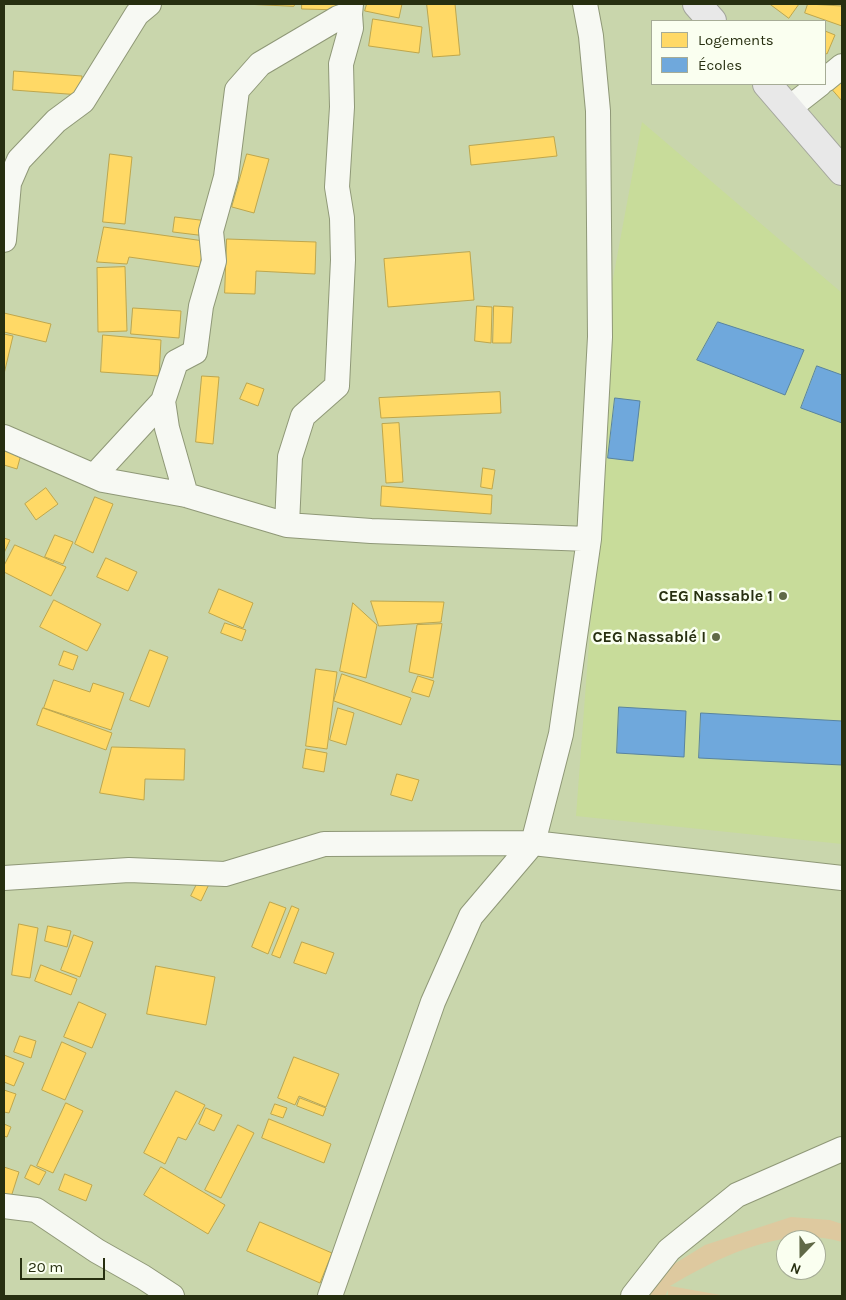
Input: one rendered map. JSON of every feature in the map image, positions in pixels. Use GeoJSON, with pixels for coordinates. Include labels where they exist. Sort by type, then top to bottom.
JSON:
{"type":"FeatureCollection","features":[{"type":"Feature","properties":{"kind":"main road"},"geometry":{"type":"LineString","coordinates":[[697,4],[711,20]]}},
{"type":"Feature","properties":{"kind":"main road"},"geometry":{"type":"LineString","coordinates":[[768,85],[842,171]]}},
{"type":"Feature","properties":{"kind":"street"},"geometry":{"type":"LineString","coordinates":[[4,240],[9,183],[19,160],[56,121],[83,101],[136,14],[149,4]]}},
{"type":"Feature","properties":{"kind":"street"},"geometry":{"type":"LineString","coordinates":[[330,1296],[433,1002],[471,916],[533,843],[561,734],[589,539],[600,337],[599,146],[594,63],[585,4]]}},
{"type":"Feature","properties":{"kind":"street"},"geometry":{"type":"LineString","coordinates":[[287,525],[290,457],[303,416],[337,386],[343,260],[342,218],[337,187],[342,107],[341,64],[351,28],[351,9]]}},
{"type":"Feature","properties":{"kind":"street"},"geometry":{"type":"LineString","coordinates":[[94,476],[163,401],[176,362],[195,352],[201,306],[214,261],[211,232],[226,177],[237,90],[260,64],[351,9]]}},
{"type":"Feature","properties":{"kind":"street"},"geometry":{"type":"LineString","coordinates":[[826,79],[842,66]]}},
{"type":"Feature","properties":{"kind":"street"},"geometry":{"type":"LineString","coordinates":[[788,109],[819,85]]}},
{"type":"Feature","properties":{"kind":"street"},"geometry":{"type":"LineString","coordinates":[[163,401],[170,437],[186,495]]}},
{"type":"Feature","properties":{"kind":"street"},"geometry":{"type":"LineString","coordinates":[[4,437],[103,480],[186,495],[287,525],[372,531],[589,539]]}},
{"type":"Feature","properties":{"kind":"street"},"geometry":{"type":"LineString","coordinates":[[4,878],[129,870],[226,874],[324,844],[533,843],[842,878]]}},
{"type":"Feature","properties":{"kind":"street"},"geometry":{"type":"LineString","coordinates":[[632,1296],[670,1250],[737,1195],[842,1149]]}},
{"type":"Feature","properties":{"kind":"street"},"geometry":{"type":"LineString","coordinates":[[4,1206],[36,1210],[97,1251],[172,1296]]}},
{"type":"Feature","properties":{"kind":"shaded area","name":"CEG Nassablé I"},"geometry":{"type":"Polygon","coordinates":[[[642,122],[842,293],[842,844],[576,816],[603,457],[612,284],[642,122]]]}},
{"type":"Feature","properties":{"kind":"shaded area"},"geometry":{"type":"Polygon","coordinates":[[[791,1217],[830,1220],[842,1224],[842,1242],[826,1239],[826,1230],[776,1230],[776,1240],[753,1246],[709,1264],[670,1286],[726,1296],[668,1296],[668,1290],[665,1296],[647,1296],[666,1269],[705,1245],[791,1217]]]}},
{"type":"Feature","properties":{"kind":"building: Logements"},"geometry":{"type":"Polygon","coordinates":[[[244,4],[295,4],[294,6],[244,4]]]}},
{"type":"Feature","properties":{"kind":"building: Logements"},"geometry":{"type":"Polygon","coordinates":[[[302,4],[341,4],[341,10],[302,9],[302,4]]]}},
{"type":"Feature","properties":{"kind":"building: Logements"},"geometry":{"type":"Polygon","coordinates":[[[367,4],[402,4],[399,18],[365,11],[367,4]]]}},
{"type":"Feature","properties":{"kind":"building: Logements"},"geometry":{"type":"Polygon","coordinates":[[[427,4],[455,4],[460,55],[433,57],[427,4]]]}},
{"type":"Feature","properties":{"kind":"building: Logements"},"geometry":{"type":"Polygon","coordinates":[[[770,4],[799,4],[789,18],[770,4]]]}},
{"type":"Feature","properties":{"kind":"building: Logements"},"geometry":{"type":"Polygon","coordinates":[[[808,4],[842,6],[842,26],[826,20],[805,13],[808,4]]]}},
{"type":"Feature","properties":{"kind":"building: Logements"},"geometry":{"type":"Polygon","coordinates":[[[373,19],[422,27],[419,53],[369,46],[373,19]]]}},
{"type":"Feature","properties":{"kind":"building: Logements"},"geometry":{"type":"Polygon","coordinates":[[[826,31],[835,35],[826,54],[826,31]]]}},
{"type":"Feature","properties":{"kind":"building: Logements"},"geometry":{"type":"Polygon","coordinates":[[[14,71],[82,76],[81,95],[13,90],[14,71]]]}},
{"type":"Feature","properties":{"kind":"building: Logements"},"geometry":{"type":"Polygon","coordinates":[[[842,75],[842,101],[829,86],[842,75]]]}},
{"type":"Feature","properties":{"kind":"building: Logements"},"geometry":{"type":"Polygon","coordinates":[[[554,137],[557,156],[471,165],[469,146],[554,137]]]}},
{"type":"Feature","properties":{"kind":"building: Logements"},"geometry":{"type":"Polygon","coordinates":[[[110,154],[132,157],[125,224],[103,222],[110,154]]]}},
{"type":"Feature","properties":{"kind":"building: Logements"},"geometry":{"type":"Polygon","coordinates":[[[247,154],[269,159],[254,213],[232,207],[247,154]]]}},
{"type":"Feature","properties":{"kind":"building: Logements"},"geometry":{"type":"Polygon","coordinates":[[[175,217],[208,221],[206,236],[173,232],[175,217]]]}},
{"type":"Feature","properties":{"kind":"building: Logements"},"geometry":{"type":"Polygon","coordinates":[[[104,227],[204,241],[200,267],[129,257],[127,264],[97,262],[104,227]]]}},
{"type":"Feature","properties":{"kind":"building: Logements"},"geometry":{"type":"Polygon","coordinates":[[[227,239],[316,242],[315,274],[256,271],[255,294],[225,293],[227,239]]]}},
{"type":"Feature","properties":{"kind":"building: Logements"},"geometry":{"type":"Polygon","coordinates":[[[470,252],[474,300],[388,307],[384,259],[470,252]]]}},
{"type":"Feature","properties":{"kind":"building: Logements"},"geometry":{"type":"Polygon","coordinates":[[[125,267],[127,331],[98,332],[97,268],[125,267]]]}},
{"type":"Feature","properties":{"kind":"building: Logements"},"geometry":{"type":"Polygon","coordinates":[[[477,306],[492,307],[491,343],[475,341],[477,306]]]}},
{"type":"Feature","properties":{"kind":"building: Logements"},"geometry":{"type":"Polygon","coordinates":[[[494,306],[513,307],[511,343],[493,343],[494,306]]]}},
{"type":"Feature","properties":{"kind":"building: Logements"},"geometry":{"type":"Polygon","coordinates":[[[133,308],[181,311],[179,338],[131,334],[133,308]]]}},
{"type":"Feature","properties":{"kind":"building: Logements"},"geometry":{"type":"Polygon","coordinates":[[[4,313],[51,324],[46,342],[4,332],[4,313]]]}},
{"type":"Feature","properties":{"kind":"building: Logements"},"geometry":{"type":"Polygon","coordinates":[[[4,334],[13,336],[4,374],[4,334]]]}},
{"type":"Feature","properties":{"kind":"building: Logements"},"geometry":{"type":"Polygon","coordinates":[[[103,335],[161,340],[159,376],[101,372],[103,335]]]}},
{"type":"Feature","properties":{"kind":"building: Logements"},"geometry":{"type":"Polygon","coordinates":[[[202,376],[219,377],[213,444],[196,442],[202,376]]]}},
{"type":"Feature","properties":{"kind":"building: Logements"},"geometry":{"type":"Polygon","coordinates":[[[247,383],[264,389],[258,406],[240,399],[247,383]]]}},
{"type":"Feature","properties":{"kind":"building: Logements"},"geometry":{"type":"Polygon","coordinates":[[[500,392],[501,413],[381,418],[379,398],[500,392]]]}},
{"type":"Feature","properties":{"kind":"building: Logements"},"geometry":{"type":"Polygon","coordinates":[[[399,423],[403,482],[386,483],[382,424],[399,423]]]}},
{"type":"Feature","properties":{"kind":"building: Logements"},"geometry":{"type":"Polygon","coordinates":[[[4,441],[23,447],[17,469],[4,465],[4,441]]]}},
{"type":"Feature","properties":{"kind":"building: Logements"},"geometry":{"type":"Polygon","coordinates":[[[483,468],[495,470],[492,489],[481,487],[483,468]]]}},
{"type":"Feature","properties":{"kind":"building: Logements"},"geometry":{"type":"Polygon","coordinates":[[[382,486],[492,495],[491,514],[381,506],[382,486]]]}},
{"type":"Feature","properties":{"kind":"building: Logements"},"geometry":{"type":"Polygon","coordinates":[[[46,488],[58,504],[36,520],[25,504],[46,488]]]}},
{"type":"Feature","properties":{"kind":"building: Logements"},"geometry":{"type":"Polygon","coordinates":[[[95,497],[113,504],[93,553],[75,544],[95,497]]]}},
{"type":"Feature","properties":{"kind":"building: Logements"},"geometry":{"type":"Polygon","coordinates":[[[55,535],[73,542],[63,564],[45,557],[55,535]]]}},
{"type":"Feature","properties":{"kind":"building: Logements"},"geometry":{"type":"Polygon","coordinates":[[[4,538],[10,540],[4,553],[4,538]]]}},
{"type":"Feature","properties":{"kind":"building: Logements"},"geometry":{"type":"Polygon","coordinates":[[[15,545],[66,567],[51,596],[4,572],[4,566],[15,545]]]}},
{"type":"Feature","properties":{"kind":"building: Logements"},"geometry":{"type":"Polygon","coordinates":[[[106,558],[137,572],[128,591],[97,577],[106,558]]]}},
{"type":"Feature","properties":{"kind":"building: Logements"},"geometry":{"type":"Polygon","coordinates":[[[219,589],[253,603],[243,628],[209,613],[219,589]]]}},
{"type":"Feature","properties":{"kind":"building: Logements"},"geometry":{"type":"Polygon","coordinates":[[[54,600],[101,624],[87,651],[40,627],[54,600]]]}},
{"type":"Feature","properties":{"kind":"building: Logements"},"geometry":{"type":"Polygon","coordinates":[[[371,601],[444,602],[441,622],[379,626],[371,601]]]}},
{"type":"Feature","properties":{"kind":"building: Logements"},"geometry":{"type":"Polygon","coordinates":[[[353,603],[377,625],[366,678],[340,671],[353,603]]]}},
{"type":"Feature","properties":{"kind":"building: Logements"},"geometry":{"type":"Polygon","coordinates":[[[225,623],[246,630],[242,641],[221,633],[225,623]]]}},
{"type":"Feature","properties":{"kind":"building: Logements"},"geometry":{"type":"Polygon","coordinates":[[[442,624],[433,678],[409,672],[417,625],[442,624]]]}},
{"type":"Feature","properties":{"kind":"building: Logements"},"geometry":{"type":"Polygon","coordinates":[[[150,650],[168,657],[149,707],[130,700],[150,650]]]}},
{"type":"Feature","properties":{"kind":"building: Logements"},"geometry":{"type":"Polygon","coordinates":[[[64,651],[78,656],[73,670],[59,665],[64,651]]]}},
{"type":"Feature","properties":{"kind":"building: Logements"},"geometry":{"type":"Polygon","coordinates":[[[316,669],[337,672],[327,749],[306,746],[316,669]]]}},
{"type":"Feature","properties":{"kind":"building: Logements"},"geometry":{"type":"Polygon","coordinates":[[[342,674],[411,698],[401,725],[334,701],[342,674]]]}},
{"type":"Feature","properties":{"kind":"building: Logements"},"geometry":{"type":"Polygon","coordinates":[[[418,676],[434,681],[429,697],[412,692],[418,676]]]}},
{"type":"Feature","properties":{"kind":"building: Logements"},"geometry":{"type":"Polygon","coordinates":[[[54,680],[90,692],[93,683],[124,693],[111,730],[44,708],[54,680]]]}},
{"type":"Feature","properties":{"kind":"building: Logements"},"geometry":{"type":"Polygon","coordinates":[[[43,708],[112,733],[106,750],[37,725],[43,708]]]}},
{"type":"Feature","properties":{"kind":"building: Logements"},"geometry":{"type":"Polygon","coordinates":[[[338,708],[354,713],[346,745],[330,740],[338,708]]]}},
{"type":"Feature","properties":{"kind":"building: Logements"},"geometry":{"type":"Polygon","coordinates":[[[112,747],[185,749],[184,780],[145,779],[144,800],[100,793],[112,747]]]}},
{"type":"Feature","properties":{"kind":"building: Logements"},"geometry":{"type":"Polygon","coordinates":[[[306,749],[327,753],[324,772],[303,768],[306,749]]]}},
{"type":"Feature","properties":{"kind":"building: Logements"},"geometry":{"type":"Polygon","coordinates":[[[397,774],[419,780],[412,801],[391,795],[397,774]]]}},
{"type":"Feature","properties":{"kind":"building: Logements"},"geometry":{"type":"Polygon","coordinates":[[[200,878],[210,882],[201,901],[191,896],[200,878]]]}},
{"type":"Feature","properties":{"kind":"building: Logements"},"geometry":{"type":"Polygon","coordinates":[[[270,902],[286,908],[268,954],[252,947],[270,902]]]}},
{"type":"Feature","properties":{"kind":"building: Logements"},"geometry":{"type":"Polygon","coordinates":[[[292,906],[299,909],[280,958],[272,955],[292,906]]]}},
{"type":"Feature","properties":{"kind":"building: Logements"},"geometry":{"type":"Polygon","coordinates":[[[19,924],[38,928],[30,978],[12,975],[19,924]]]}},
{"type":"Feature","properties":{"kind":"building: Logements"},"geometry":{"type":"Polygon","coordinates":[[[48,926],[71,931],[67,947],[45,941],[48,926]]]}},
{"type":"Feature","properties":{"kind":"building: Logements"},"geometry":{"type":"Polygon","coordinates":[[[74,935],[93,942],[80,977],[61,970],[74,935]]]}},
{"type":"Feature","properties":{"kind":"building: Logements"},"geometry":{"type":"Polygon","coordinates":[[[302,942],[334,953],[326,974],[294,963],[302,942]]]}},
{"type":"Feature","properties":{"kind":"building: Logements"},"geometry":{"type":"Polygon","coordinates":[[[41,965],[77,979],[71,995],[35,981],[41,965]]]}},
{"type":"Feature","properties":{"kind":"building: Logements"},"geometry":{"type":"Polygon","coordinates":[[[156,966],[215,977],[206,1025],[147,1014],[156,966]]]}},
{"type":"Feature","properties":{"kind":"building: Logements"},"geometry":{"type":"Polygon","coordinates":[[[79,1002],[106,1014],[92,1048],[64,1037],[79,1002]]]}},
{"type":"Feature","properties":{"kind":"building: Logements"},"geometry":{"type":"Polygon","coordinates":[[[20,1036],[36,1041],[31,1058],[14,1052],[20,1036]]]}},
{"type":"Feature","properties":{"kind":"building: Logements"},"geometry":{"type":"Polygon","coordinates":[[[62,1042],[86,1053],[65,1100],[42,1090],[62,1042]]]}},
{"type":"Feature","properties":{"kind":"building: Logements"},"geometry":{"type":"Polygon","coordinates":[[[4,1055],[24,1063],[14,1086],[4,1082],[4,1055]]]}},
{"type":"Feature","properties":{"kind":"building: Logements"},"geometry":{"type":"Polygon","coordinates":[[[294,1057],[339,1074],[326,1107],[299,1096],[295,1105],[278,1098],[294,1057]]]}},
{"type":"Feature","properties":{"kind":"building: Logements"},"geometry":{"type":"Polygon","coordinates":[[[4,1090],[16,1094],[9,1113],[4,1112],[4,1090]]]}},
{"type":"Feature","properties":{"kind":"building: Logements"},"geometry":{"type":"Polygon","coordinates":[[[176,1091],[205,1105],[186,1140],[178,1137],[165,1164],[144,1153],[176,1091]]]}},
{"type":"Feature","properties":{"kind":"building: Logements"},"geometry":{"type":"Polygon","coordinates":[[[300,1098],[326,1108],[323,1116],[297,1106],[300,1098]]]}},
{"type":"Feature","properties":{"kind":"building: Logements"},"geometry":{"type":"Polygon","coordinates":[[[66,1103],[83,1111],[53,1173],[37,1166],[66,1103]]]}},
{"type":"Feature","properties":{"kind":"building: Logements"},"geometry":{"type":"Polygon","coordinates":[[[275,1104],[287,1108],[283,1118],[271,1114],[275,1104]]]}},
{"type":"Feature","properties":{"kind":"building: Logements"},"geometry":{"type":"Polygon","coordinates":[[[206,1108],[222,1115],[214,1131],[199,1124],[206,1108]]]}},
{"type":"Feature","properties":{"kind":"building: Logements"},"geometry":{"type":"Polygon","coordinates":[[[269,1119],[331,1144],[324,1163],[262,1138],[269,1119]]]}},
{"type":"Feature","properties":{"kind":"building: Logements"},"geometry":{"type":"Polygon","coordinates":[[[4,1124],[11,1127],[7,1137],[4,1136],[4,1124]]]}},
{"type":"Feature","properties":{"kind":"building: Logements"},"geometry":{"type":"Polygon","coordinates":[[[238,1125],[254,1133],[221,1198],[205,1190],[238,1125]]]}},
{"type":"Feature","properties":{"kind":"building: Logements"},"geometry":{"type":"Polygon","coordinates":[[[31,1165],[46,1172],[39,1185],[25,1178],[31,1165]]]}},
{"type":"Feature","properties":{"kind":"building: Logements"},"geometry":{"type":"Polygon","coordinates":[[[4,1167],[19,1172],[11,1197],[4,1195],[4,1167]]]}},
{"type":"Feature","properties":{"kind":"building: Logements"},"geometry":{"type":"Polygon","coordinates":[[[161,1167],[225,1205],[208,1234],[144,1195],[161,1167]]]}},
{"type":"Feature","properties":{"kind":"building: Logements"},"geometry":{"type":"Polygon","coordinates":[[[65,1174],[92,1185],[86,1201],[59,1190],[65,1174]]]}},
{"type":"Feature","properties":{"kind":"building: Logements"},"geometry":{"type":"Polygon","coordinates":[[[260,1222],[332,1253],[320,1283],[247,1251],[260,1222]]]}},
{"type":"Feature","properties":{"kind":"building: Écoles"},"geometry":{"type":"Polygon","coordinates":[[[718,322],[804,350],[785,395],[697,360],[718,322]]]}},
{"type":"Feature","properties":{"kind":"building: Écoles"},"geometry":{"type":"Polygon","coordinates":[[[817,366],[842,375],[842,423],[801,408],[817,366]]]}},
{"type":"Feature","properties":{"kind":"building: Écoles"},"geometry":{"type":"Polygon","coordinates":[[[615,398],[640,401],[633,461],[608,458],[615,398]]]}},
{"type":"Feature","properties":{"kind":"building: Écoles"},"geometry":{"type":"Polygon","coordinates":[[[619,707],[686,711],[684,757],[617,753],[619,707]]]}},
{"type":"Feature","properties":{"kind":"building: Écoles"},"geometry":{"type":"Polygon","coordinates":[[[701,713],[842,721],[842,765],[699,758],[701,713]]]}},
{"type":"Feature","properties":{"kind":"place","name":"CEG Nassable 1"},"geometry":{"type":"Point","coordinates":[783,596]}},
{"type":"Feature","properties":{"kind":"place","name":"CEG Nassablé I"},"geometry":{"type":"Point","coordinates":[716,637]}}]}
